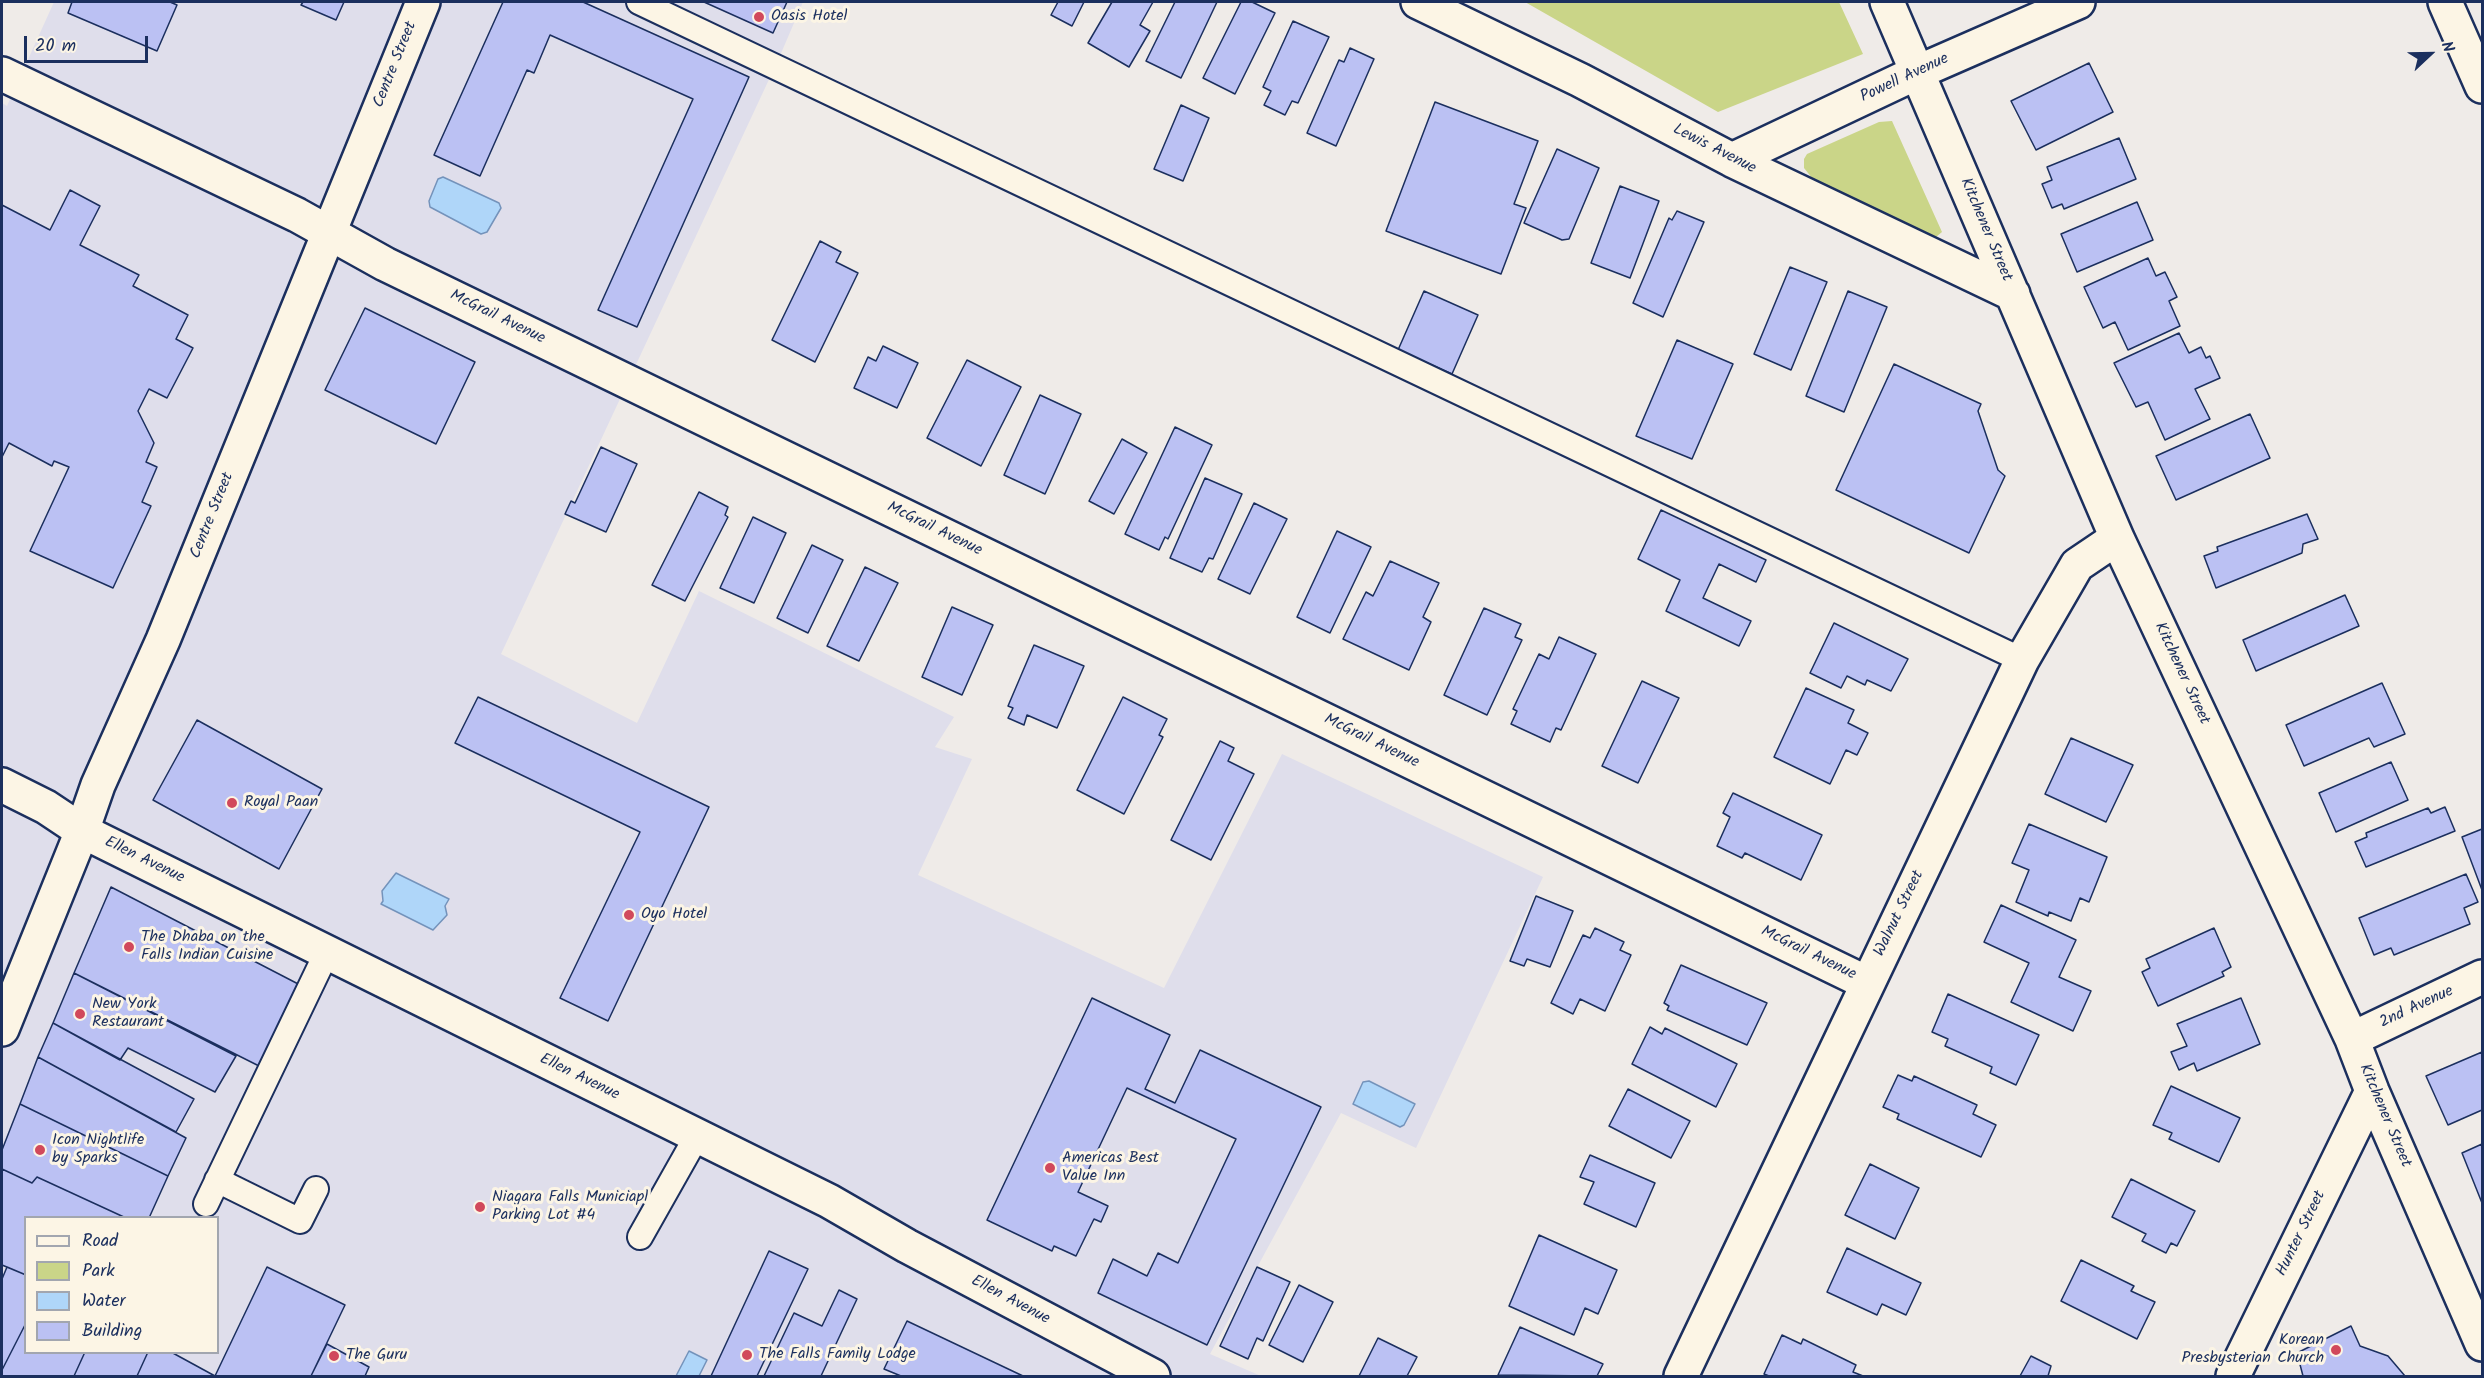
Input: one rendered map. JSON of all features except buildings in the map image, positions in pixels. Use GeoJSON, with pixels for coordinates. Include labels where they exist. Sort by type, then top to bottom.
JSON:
{"type":"FeatureCollection","features":[{"type":"Feature","properties":{"kind":"main road","name":"Centre Street"},"geometry":{"type":"LineString","coordinates":[[2,1029],[98,786],[163,640],[423,2]]}},
{"type":"Feature","properties":{"kind":"main road","name":"Lewis Avenue"},"geometry":{"type":"LineString","coordinates":[[1418,2],[1580,80],[1732,160],[2013,294]]}},
{"type":"Feature","properties":{"kind":"main road","name":"Kitchener Street"},"geometry":{"type":"LineString","coordinates":[[1887,2],[2117,538],[2352,1039],[2372,1091],[2482,1344]]}},
{"type":"Feature","properties":{"kind":"main road","name":"Powell Avenue"},"geometry":{"type":"LineString","coordinates":[[1732,160],[1918,72],[2078,2]]}},
{"type":"Feature","properties":{"kind":"main road"},"geometry":{"type":"LineString","coordinates":[[2445,2],[2482,86]]}},
{"type":"Feature","properties":{"kind":"main road","name":"McGrail Avenue"},"geometry":{"type":"LineString","coordinates":[[2,74],[328,231],[385,264],[1867,983]]}},
{"type":"Feature","properties":{"kind":"main road","name":"Walnut Street"},"geometry":{"type":"LineString","coordinates":[[1681,1377],[2022,660],[2077,565],[2117,538]]}},
{"type":"Feature","properties":{"kind":"main road","name":"Ellen Avenue"},"geometry":{"type":"LineString","coordinates":[[2,785],[46,807],[82,831],[829,1201],[908,1246],[1153,1377]]}},
{"type":"Feature","properties":{"kind":"main road","name":"2nd Avenue"},"geometry":{"type":"LineString","coordinates":[[2352,1039],[2482,977]]}},
{"type":"Feature","properties":{"kind":"main road","name":"Hunter Street"},"geometry":{"type":"LineString","coordinates":[[2233,1377],[2372,1091]]}},
{"type":"Feature","properties":{"kind":"lane"},"geometry":{"type":"LineString","coordinates":[[639,2],[2022,660]]}},
{"type":"Feature","properties":{"kind":"lane"},"geometry":{"type":"LineString","coordinates":[[206,1204],[327,952]]}},
{"type":"Feature","properties":{"kind":"lane"},"geometry":{"type":"LineString","coordinates":[[640,1237],[697,1136]]}},
{"type":"Feature","properties":{"kind":"lane"},"geometry":{"type":"LineString","coordinates":[[218,1180],[300,1221],[316,1190]]}},
{"type":"Feature","properties":{"kind":"shaded area"},"geometry":{"type":"Polygon","coordinates":[[[54,2],[803,2],[501,654],[637,723],[699,591],[954,717],[935,747],[972,759],[918,875],[1164,988],[1282,754],[1543,877],[1416,1148],[1341,1113],[1210,1354],[1261,1376],[2,1376],[2,103],[7,106],[54,2]]]}},
{"type":"Feature","properties":{"kind":"green space"},"geometry":{"type":"Polygon","coordinates":[[[1525,2],[1839,2],[1863,54],[1718,112],[1525,2]]]}},
{"type":"Feature","properties":{"kind":"green space"},"geometry":{"type":"Polygon","coordinates":[[[1892,121],[1942,232],[1936,237],[1812,178],[1804,168],[1804,159],[1807,154],[1879,122],[1892,121]]]}},
{"type":"Feature","properties":{"kind":"water"},"geometry":{"type":"Polygon","coordinates":[[[443,177],[499,203],[501,208],[487,232],[481,234],[430,207],[429,201],[438,179],[443,177]]]}},
{"type":"Feature","properties":{"kind":"water"},"geometry":{"type":"Polygon","coordinates":[[[396,873],[449,899],[445,906],[447,915],[433,930],[381,904],[382,891],[396,873]]]}},
{"type":"Feature","properties":{"kind":"water"},"geometry":{"type":"Polygon","coordinates":[[[1369,1081],[1415,1104],[1404,1125],[1400,1127],[1353,1104],[1363,1082],[1369,1081]]]}},
{"type":"Feature","properties":{"kind":"water"},"geometry":{"type":"Polygon","coordinates":[[[689,1351],[707,1360],[699,1376],[676,1376],[689,1351]]]}},
{"type":"Feature","properties":{"kind":"place","name":"Oasis Hotel"},"geometry":{"type":"Point","coordinates":[759,17]}},
{"type":"Feature","properties":{"kind":"place","name":"Royal Paan"},"geometry":{"type":"Point","coordinates":[232,803]}},
{"type":"Feature","properties":{"kind":"place","name":"Oyo Hotel"},"geometry":{"type":"Point","coordinates":[629,915]}},
{"type":"Feature","properties":{"kind":"place","name":"The Dhaba on the Falls Indian Cuisine"},"geometry":{"type":"Point","coordinates":[129,947]}},
{"type":"Feature","properties":{"kind":"place","name":"New York Restaurant"},"geometry":{"type":"Point","coordinates":[80,1014]}},
{"type":"Feature","properties":{"kind":"place","name":"Icon Nightlife by Sparks"},"geometry":{"type":"Point","coordinates":[40,1150]}},
{"type":"Feature","properties":{"kind":"place","name":"Americas Best Value Inn"},"geometry":{"type":"Point","coordinates":[1050,1168]}},
{"type":"Feature","properties":{"kind":"place","name":"Niagara Falls Municiapl Parking Lot #4"},"geometry":{"type":"Point","coordinates":[480,1207]}},
{"type":"Feature","properties":{"kind":"place","name":"Korean Presbysterian Church"},"geometry":{"type":"Point","coordinates":[2336,1350]}},
{"type":"Feature","properties":{"kind":"place","name":"The Falls Family Lodge"},"geometry":{"type":"Point","coordinates":[747,1355]}},
{"type":"Feature","properties":{"kind":"place","name":"The Guru"},"geometry":{"type":"Point","coordinates":[334,1356]}}]}
